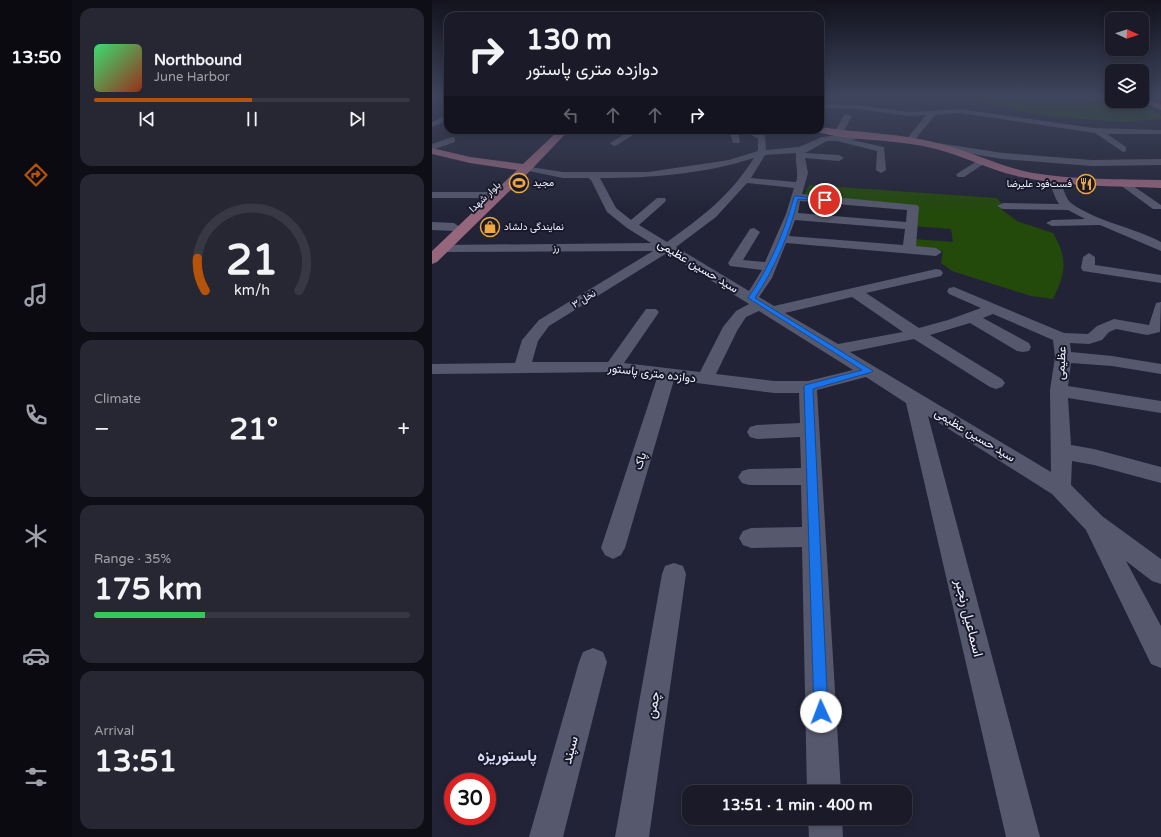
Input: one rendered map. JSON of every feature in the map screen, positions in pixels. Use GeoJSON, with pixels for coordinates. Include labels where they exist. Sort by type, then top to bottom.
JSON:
{"type":"FeatureCollection","features":[{"type":"Feature","properties":{"kind":"main road","name":"بلوار شهدا"},"geometry":{"type":"LineString","coordinates":[[432,259],[437,248],[454,227],[488,195],[523,167],[551,134]]}},
{"type":"Feature","properties":{"kind":"main road","name":"بلوار شهدا"},"geometry":{"type":"LineString","coordinates":[[437,248],[560,134]]}},
{"type":"Feature","properties":{"kind":"main road"},"geometry":{"type":"LineString","coordinates":[[833,134],[860,139],[910,140],[938,146],[1013,171],[1054,179],[1161,184]]}},
{"type":"Feature","properties":{"kind":"main road"},"geometry":{"type":"LineString","coordinates":[[432,151],[470,160],[523,167]]}},
{"type":"Feature","properties":{"kind":"street"},"geometry":{"type":"LineString","coordinates":[[614,143],[630,134]]}},
{"type":"Feature","properties":{"kind":"street"},"geometry":{"type":"LineString","coordinates":[[735,134],[736,142]]}},
{"type":"Feature","properties":{"kind":"street"},"geometry":{"type":"LineString","coordinates":[[755,134],[762,138],[762,153]]}},
{"type":"Feature","properties":{"kind":"street"},"geometry":{"type":"LineString","coordinates":[[910,140],[915,134]]}},
{"type":"Feature","properties":{"kind":"street"},"geometry":{"type":"LineString","coordinates":[[1101,134],[1123,149]]}},
{"type":"Feature","properties":{"kind":"street"},"geometry":{"type":"LineString","coordinates":[[800,153],[820,140],[836,135]]}},
{"type":"Feature","properties":{"kind":"street"},"geometry":{"type":"LineString","coordinates":[[523,167],[563,175],[648,175],[730,163],[762,153],[840,155],[860,139],[882,148],[881,170]]}},
{"type":"Feature","properties":{"kind":"street"},"geometry":{"type":"LineString","coordinates":[[432,147],[452,140]]}},
{"type":"Feature","properties":{"kind":"street"},"geometry":{"type":"LineString","coordinates":[[938,146],[1003,156],[1092,163],[1161,162]]}},
{"type":"Feature","properties":{"kind":"street","name":"نخل ۳"},"geometry":{"type":"LineString","coordinates":[[522,369],[530,340],[544,323],[668,248],[712,215],[745,180],[762,153]]}},
{"type":"Feature","properties":{"kind":"street"},"geometry":{"type":"LineString","coordinates":[[761,305],[765,278],[791,216],[803,173],[800,153]]}},
{"type":"Feature","properties":{"kind":"street"},"geometry":{"type":"LineString","coordinates":[[961,175],[982,161]]}},
{"type":"Feature","properties":{"kind":"street","name":"سید حسین عظیمی"},"geometry":{"type":"LineString","coordinates":[[590,175],[596,178],[612,210],[631,226],[1060,488],[1094,523]]}},
{"type":"Feature","properties":{"kind":"street"},"geometry":{"type":"LineString","coordinates":[[1054,179],[1062,200],[1071,207],[1151,241],[1161,247]]}},
{"type":"Feature","properties":{"kind":"street"},"geometry":{"type":"LineString","coordinates":[[745,180],[798,192],[913,207],[909,249]]}},
{"type":"Feature","properties":{"kind":"street"},"geometry":{"type":"LineString","coordinates":[[1122,182],[1157,207]]}},
{"type":"Feature","properties":{"kind":"street"},"geometry":{"type":"LineString","coordinates":[[432,195],[488,195]]}},
{"type":"Feature","properties":{"kind":"street"},"geometry":{"type":"LineString","coordinates":[[631,226],[660,200]]}},
{"type":"Feature","properties":{"kind":"street"},"geometry":{"type":"LineString","coordinates":[[1003,206],[1071,207]]}},
{"type":"Feature","properties":{"kind":"street"},"geometry":{"type":"LineString","coordinates":[[791,216],[911,226]]}},
{"type":"Feature","properties":{"kind":"street"},"geometry":{"type":"LineString","coordinates":[[1052,223],[1106,222]]}},
{"type":"Feature","properties":{"kind":"street"},"geometry":{"type":"LineString","coordinates":[[1078,223],[1088,233]]}},
{"type":"Feature","properties":{"kind":"street"},"geometry":{"type":"LineString","coordinates":[[432,226],[454,227]]}},
{"type":"Feature","properties":{"kind":"street"},"geometry":{"type":"LineString","coordinates":[[754,232],[735,264],[770,267]]}},
{"type":"Feature","properties":{"kind":"street"},"geometry":{"type":"LineString","coordinates":[[782,239],[936,252]]}},
{"type":"Feature","properties":{"kind":"street","name":"رز"},"geometry":{"type":"LineString","coordinates":[[437,248],[668,248]]}},
{"type":"Feature","properties":{"kind":"street"},"geometry":{"type":"LineString","coordinates":[[1089,257],[1088,268],[1161,280]]}},
{"type":"Feature","properties":{"kind":"street"},"geometry":{"type":"LineString","coordinates":[[705,379],[729,330],[741,314],[761,305],[854,292],[936,273]]}},
{"type":"Feature","properties":{"kind":"street"},"geometry":{"type":"LineString","coordinates":[[954,291],[991,309],[1061,338]]}},
{"type":"Feature","properties":{"kind":"street"},"geometry":{"type":"LineString","coordinates":[[854,292],[996,383]]}},
{"type":"Feature","properties":{"kind":"street","name":"عظیمی"},"geometry":{"type":"LineString","coordinates":[[1060,488],[1062,478],[1059,390],[1063,357],[1061,338],[1089,339],[1096,337],[1103,328],[1114,324],[1154,331],[1158,324],[1161,306]]}},
{"type":"Feature","properties":{"kind":"street"},"geometry":{"type":"LineString","coordinates":[[835,350],[916,333],[972,318],[991,309]]}},
{"type":"Feature","properties":{"kind":"street"},"geometry":{"type":"LineString","coordinates":[[613,367],[651,312]]}},
{"type":"Feature","properties":{"kind":"street"},"geometry":{"type":"LineString","coordinates":[[972,318],[1023,347]]}},
{"type":"Feature","properties":{"kind":"street"},"geometry":{"type":"LineString","coordinates":[[1063,357],[1112,361],[1161,369]]}},
{"type":"Feature","properties":{"kind":"street","name":"دوازده متری پاستور"},"geometry":{"type":"LineString","coordinates":[[432,369],[613,367],[774,387],[808,387],[869,371]]}},
{"type":"Feature","properties":{"kind":"street","name":"پاک"},"geometry":{"type":"LineString","coordinates":[[613,548],[668,375]]}},
{"type":"Feature","properties":{"kind":"street"},"geometry":{"type":"LineString","coordinates":[[808,387],[824,785]]}},
{"type":"Feature","properties":{"kind":"street"},"geometry":{"type":"LineString","coordinates":[[1059,390],[1161,407]]}},
{"type":"Feature","properties":{"kind":"street","name":"اسماعیل رنجبر"},"geometry":{"type":"LineString","coordinates":[[914,398],[1023,837]]}},
{"type":"Feature","properties":{"kind":"street"},"geometry":{"type":"LineString","coordinates":[[757,432],[810,430]]}},
{"type":"Feature","properties":{"kind":"street"},"geometry":{"type":"LineString","coordinates":[[1060,451],[1161,475]]}},
{"type":"Feature","properties":{"kind":"street"},"geometry":{"type":"LineString","coordinates":[[749,477],[812,476]]}},
{"type":"Feature","properties":{"kind":"street"},"geometry":{"type":"LineString","coordinates":[[1094,523],[1161,573]]}},
{"type":"Feature","properties":{"kind":"street"},"geometry":{"type":"LineString","coordinates":[[1094,523],[1161,654]]}},
{"type":"Feature","properties":{"kind":"street"},"geometry":{"type":"LineString","coordinates":[[751,538],[814,537]]}},
{"type":"Feature","properties":{"kind":"street","name":"چمن"},"geometry":{"type":"LineString","coordinates":[[632,837],[674,574]]}},
{"type":"Feature","properties":{"kind":"street","name":"سپند"},"geometry":{"type":"LineString","coordinates":[[546,837],[593,662]]}},
{"type":"Feature","properties":{"kind":"street"},"geometry":{"type":"LineString","coordinates":[[825,825],[826,837]]}},
{"type":"Feature","properties":{"kind":"green space"},"geometry":{"type":"Polygon","coordinates":[[[809,185],[997,198],[1003,206],[1002,210],[1017,221],[1053,233],[1058,242],[1063,258],[1064,266],[1061,281],[1053,299],[1031,296],[952,271],[941,263],[943,251],[915,247],[913,239],[953,242],[951,229],[913,226],[915,206],[804,196],[809,185]]]}},
{"type":"Feature","properties":{"kind":"place","name":"مجید"},"geometry":{"type":"Point","coordinates":[519,183]}},
{"type":"Feature","properties":{"kind":"place","name":"فست‌فود علیرضا"},"geometry":{"type":"Point","coordinates":[1086,184]}},
{"type":"Feature","properties":{"kind":"place","name":"نمایندگی دلشاد"},"geometry":{"type":"Point","coordinates":[490,227]}},
{"type":"Feature","properties":{"kind":"district","name":"پاستوریزه"},"geometry":{"type":"Point","coordinates":[507,756]}},
{"type":"Feature","properties":{"kind":"route"},"geometry":{"type":"LineString","coordinates":[[821,712],[808,387],[869,371],[751,298],[765,278],[792,214],[796,197],[825,200]]}}]}
